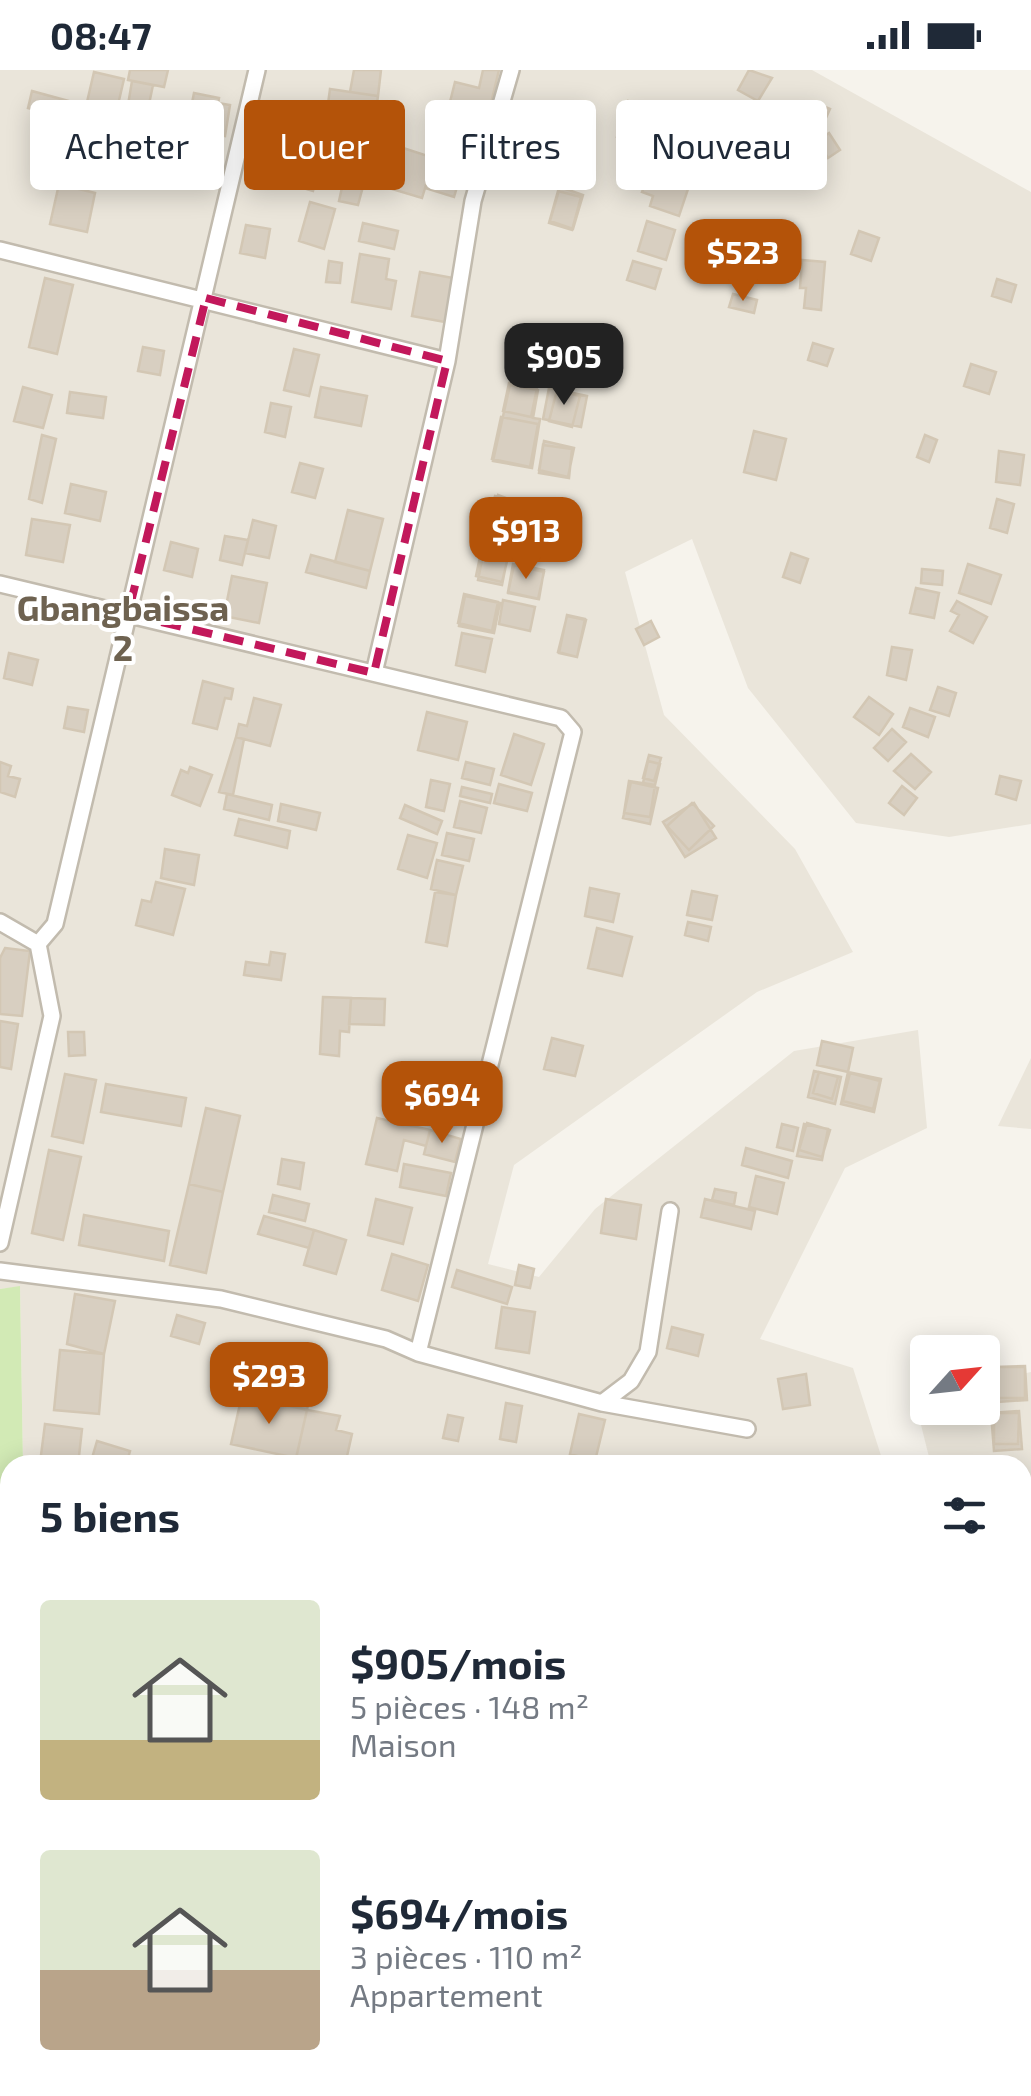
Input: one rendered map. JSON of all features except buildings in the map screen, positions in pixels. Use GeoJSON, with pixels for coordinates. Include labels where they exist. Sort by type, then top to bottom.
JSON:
{"type":"FeatureCollection","features":[{"type":"Feature","properties":{"kind":"street"},"geometry":{"type":"LineString","coordinates":[[38,944],[55,924],[257,70]]}},
{"type":"Feature","properties":{"kind":"street"},"geometry":{"type":"LineString","coordinates":[[374,674],[447,361],[473,201],[511,70]]}},
{"type":"Feature","properties":{"kind":"street"},"geometry":{"type":"LineString","coordinates":[[0,250],[206,298],[447,361]]}},
{"type":"Feature","properties":{"kind":"street"},"geometry":{"type":"LineString","coordinates":[[0,584],[561,718],[574,732],[418,1354]]}},
{"type":"Feature","properties":{"kind":"street"},"geometry":{"type":"LineString","coordinates":[[0,922],[38,944],[52,1016],[0,1243]]}},
{"type":"Feature","properties":{"kind":"street"},"geometry":{"type":"LineString","coordinates":[[602,1403],[631,1381],[648,1352],[670,1212]]}},
{"type":"Feature","properties":{"kind":"street"},"geometry":{"type":"LineString","coordinates":[[0,1271],[222,1299],[386,1339],[418,1354],[602,1403],[747,1429]]}},
{"type":"Feature","properties":{"kind":"street"},"geometry":{"type":"LineString","coordinates":[[0,1532],[0,1567]]}},
{"type":"Feature","properties":{"kind":"highlighted area"},"geometry":{"type":"Polygon","coordinates":[[[206,298],[447,361],[374,673],[128,614],[206,298]]]}},
{"type":"Feature","properties":{"kind":"shaded area"},"geometry":{"type":"Polygon","coordinates":[[[0,70],[812,70],[1031,192],[1031,824],[949,837],[856,823],[748,688],[692,539],[625,572],[664,715],[795,849],[853,952],[757,992],[514,1165],[488,1264],[539,1277],[595,1209],[794,1051],[918,1030],[927,1128],[845,1168],[760,1339],[853,1368],[881,1455],[23,1455],[20,1287],[0,1289],[0,70]]]}},
{"type":"Feature","properties":{"kind":"shaded area"},"geometry":{"type":"Polygon","coordinates":[[[1031,1058],[1031,1129],[998,1126],[1031,1058]]]}},
{"type":"Feature","properties":{"kind":"shaded area"},"geometry":{"type":"Polygon","coordinates":[[[1031,1372],[1031,1455],[928,1455],[921,1425],[1000,1425],[1000,1378],[1031,1372]]]}},
{"type":"Feature","properties":{"kind":"green space"},"geometry":{"type":"Polygon","coordinates":[[[20,1286],[23,1455],[0,1455],[0,1289],[20,1286]]]}},
{"type":"Feature","properties":{"kind":"district","name":"Gbangbaissa 2"},"geometry":{"type":"Point","coordinates":[123,629]}}]}
